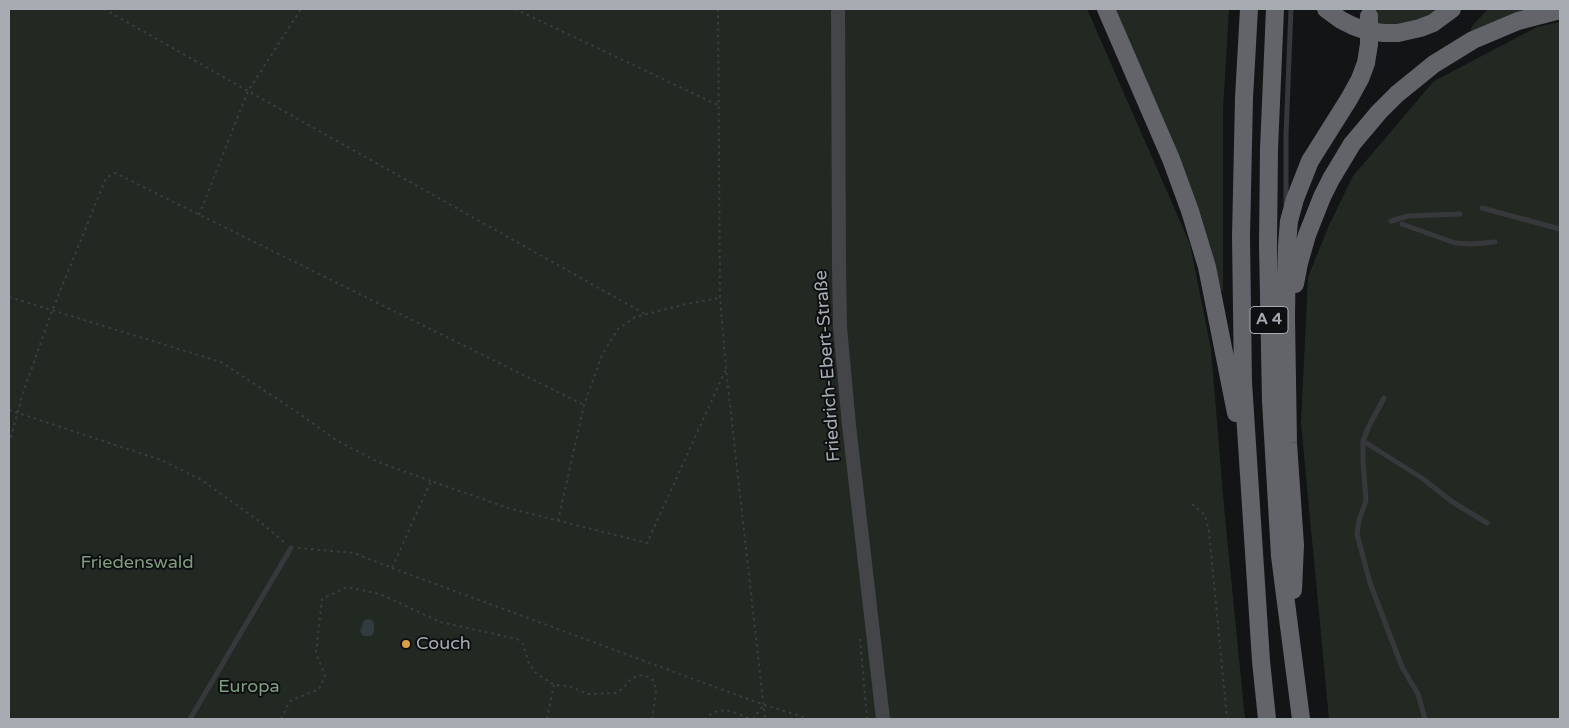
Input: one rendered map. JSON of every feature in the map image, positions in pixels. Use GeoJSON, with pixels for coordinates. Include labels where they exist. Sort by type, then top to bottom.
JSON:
{"type":"FeatureCollection","features":[{"type":"Feature","properties":{"kind":"highway"},"geometry":{"type":"LineString","coordinates":[[1106,9],[1171,159],[1190,211],[1206,267],[1220,329],[1227,374],[1247,461]]}},
{"type":"Feature","properties":{"kind":"highway","name":"A 4"},"geometry":{"type":"LineString","coordinates":[[1249,9],[1244,98],[1241,237],[1243,382],[1261,661],[1267,719]]}},
{"type":"Feature","properties":{"kind":"highway","name":"A 4"},"geometry":{"type":"LineString","coordinates":[[1276,9],[1269,149],[1268,323],[1280,556],[1301,719]]}},
{"type":"Feature","properties":{"kind":"highway"},"geometry":{"type":"LineString","coordinates":[[1326,9],[1341,20],[1359,29],[1377,33],[1398,33],[1433,23],[1452,9]]}},
{"type":"Feature","properties":{"kind":"highway"},"geometry":{"type":"LineString","coordinates":[[1287,396],[1294,293],[1299,263],[1307,235],[1322,197],[1352,144],[1397,94],[1434,64],[1474,40],[1518,21],[1560,10]]}},
{"type":"Feature","properties":{"kind":"highway"},"geometry":{"type":"LineString","coordinates":[[1290,630],[1295,545],[1287,396],[1287,245],[1289,221],[1301,180],[1310,161],[1360,79],[1366,63],[1369,44],[1369,12]]}},
{"type":"Feature","properties":{"kind":"main road","name":"Friedrich-Ebert-Straße"},"geometry":{"type":"LineString","coordinates":[[838,9],[838,270],[840,327],[849,425],[883,719]]}},
{"type":"Feature","properties":{"kind":"lane"},"geometry":{"type":"LineString","coordinates":[[1287,245],[1286,135],[1291,9]]}},
{"type":"Feature","properties":{"kind":"lane"},"geometry":{"type":"LineString","coordinates":[[1482,208],[1560,229]]}},
{"type":"Feature","properties":{"kind":"lane"},"geometry":{"type":"LineString","coordinates":[[1391,221],[1408,216],[1460,214]]}},
{"type":"Feature","properties":{"kind":"lane"},"geometry":{"type":"LineString","coordinates":[[1402,224],[1455,242],[1471,244],[1496,242]]}},
{"type":"Feature","properties":{"kind":"lane"},"geometry":{"type":"LineString","coordinates":[[1384,398],[1363,441],[1366,501],[1356,534],[1370,583],[1402,667],[1418,694],[1425,719]]}},
{"type":"Feature","properties":{"kind":"lane"},"geometry":{"type":"LineString","coordinates":[[1363,441],[1422,478],[1451,501],[1487,523]]}},
{"type":"Feature","properties":{"kind":"lane"},"geometry":{"type":"LineString","coordinates":[[190,719],[292,548]]}},
{"type":"Feature","properties":{"kind":"path"},"geometry":{"type":"LineString","coordinates":[[104,9],[248,92],[645,314]]}},
{"type":"Feature","properties":{"kind":"path"},"geometry":{"type":"LineString","coordinates":[[199,215],[248,92],[301,9]]}},
{"type":"Feature","properties":{"kind":"path"},"geometry":{"type":"LineString","coordinates":[[514,9],[720,106]]}},
{"type":"Feature","properties":{"kind":"path"},"geometry":{"type":"LineString","coordinates":[[718,9],[720,298],[726,369],[765,719]]}},
{"type":"Feature","properties":{"kind":"path"},"geometry":{"type":"LineString","coordinates":[[9,444],[23,393],[52,311],[106,178],[115,173],[584,405]]}},
{"type":"Feature","properties":{"kind":"path"},"geometry":{"type":"LineString","coordinates":[[9,297],[221,362],[336,440],[378,462],[508,508],[647,543],[726,369]]}},
{"type":"Feature","properties":{"kind":"path"},"geometry":{"type":"LineString","coordinates":[[558,521],[584,405],[602,355],[618,329],[635,317],[720,298]]}},
{"type":"Feature","properties":{"kind":"path"},"geometry":{"type":"LineString","coordinates":[[9,410],[161,460],[208,485],[259,521],[292,548],[354,553],[764,705],[810,719]]}},
{"type":"Feature","properties":{"kind":"path"},"geometry":{"type":"LineString","coordinates":[[392,568],[431,481]]}},
{"type":"Feature","properties":{"kind":"path"},"geometry":{"type":"LineString","coordinates":[[1192,504],[1205,514],[1209,531],[1227,719]]}},
{"type":"Feature","properties":{"kind":"path"},"geometry":{"type":"LineString","coordinates":[[281,719],[290,701],[319,688],[325,676],[316,654],[322,599],[347,587],[380,594],[440,622],[516,640],[523,644],[529,664],[536,673],[554,685],[569,686],[588,694],[616,693],[639,675],[648,677],[654,681],[656,694],[652,719]]}},
{"type":"Feature","properties":{"kind":"path"},"geometry":{"type":"LineString","coordinates":[[547,719],[554,685]]}},
{"type":"Feature","properties":{"kind":"path"},"geometry":{"type":"LineString","coordinates":[[704,719],[714,712],[726,710],[751,719],[764,705]]}},
{"type":"Feature","properties":{"kind":"green space"},"geometry":{"type":"Polygon","coordinates":[[[9,9],[1087,9],[1190,244],[1211,349],[1224,507],[1245,719],[9,719],[9,9]]]}},
{"type":"Feature","properties":{"kind":"green space"},"geometry":{"type":"Polygon","coordinates":[[[1115,9],[1229,9],[1223,111],[1223,292],[1220,290],[1182,165],[1115,9]]]}},
{"type":"Feature","properties":{"kind":"green space"},"geometry":{"type":"Polygon","coordinates":[[[1376,9],[1440,9],[1417,22],[1395,26],[1376,25],[1376,9]]]}},
{"type":"Feature","properties":{"kind":"green space"},"geometry":{"type":"Polygon","coordinates":[[[1488,9],[1530,9],[1469,36],[1472,26],[1488,9]]]}},
{"type":"Feature","properties":{"kind":"green space"},"geometry":{"type":"Polygon","coordinates":[[[1560,22],[1560,719],[1329,719],[1301,423],[1308,277],[1329,225],[1353,176],[1434,81],[1537,27],[1560,22]]]}},
{"type":"Feature","properties":{"kind":"shaded area"},"geometry":{"type":"Polygon","coordinates":[[[370,619],[374,623],[374,632],[371,636],[363,636],[360,631],[364,620],[370,619]]]}},
{"type":"Feature","properties":{"kind":"place","name":"Couch"},"geometry":{"type":"Point","coordinates":[406,644]}},
{"type":"Feature","properties":{"kind":"park label","name":"Friedenswald"},"geometry":{"type":"Point","coordinates":[137,563]}},
{"type":"Feature","properties":{"kind":"park label","name":"Europa"},"geometry":{"type":"Point","coordinates":[249,687]}}]}
